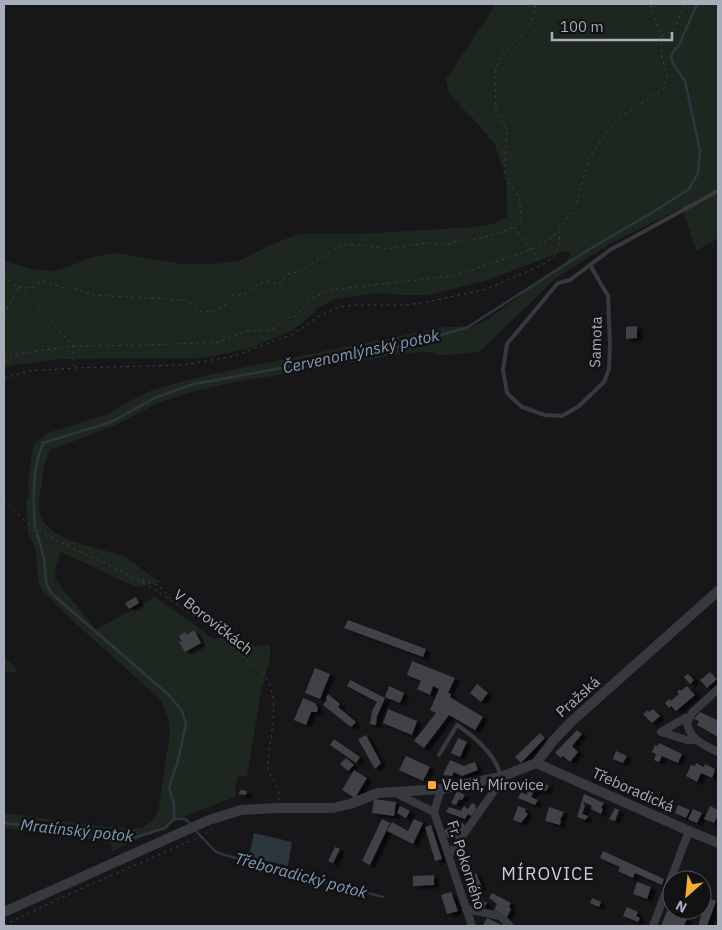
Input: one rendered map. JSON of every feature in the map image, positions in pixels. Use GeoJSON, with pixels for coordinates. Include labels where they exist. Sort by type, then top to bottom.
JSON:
{"type":"FeatureCollection","features":[{"type":"Feature","properties":{"kind":"street","name":"Pražská"},"geometry":{"type":"LineString","coordinates":[[536,763],[572,721],[718,591]]}},
{"type":"Feature","properties":{"kind":"street"},"geometry":{"type":"LineString","coordinates":[[696,740],[686,740],[661,732],[688,718],[718,689]]}},
{"type":"Feature","properties":{"kind":"street"},"geometry":{"type":"LineString","coordinates":[[688,718],[688,729],[696,740],[718,752]]}},
{"type":"Feature","properties":{"kind":"street"},"geometry":{"type":"LineString","coordinates":[[4,912],[195,831],[209,820],[241,810],[277,808],[326,809],[344,806],[372,794],[391,791],[441,789],[501,776],[536,763]]}},
{"type":"Feature","properties":{"kind":"street","name":"Třeboradická"},"geometry":{"type":"LineString","coordinates":[[536,763],[718,842]]}},
{"type":"Feature","properties":{"kind":"street"},"geometry":{"type":"LineString","coordinates":[[449,855],[500,784],[501,776]]}},
{"type":"Feature","properties":{"kind":"street"},"geometry":{"type":"LineString","coordinates":[[391,791],[434,812],[441,789]]}},
{"type":"Feature","properties":{"kind":"street","name":"Fr. Pokorného"},"geometry":{"type":"LineString","coordinates":[[434,812],[472,926]]}},
{"type":"Feature","properties":{"kind":"street"},"geometry":{"type":"LineString","coordinates":[[653,926],[689,831]]}},
{"type":"Feature","properties":{"kind":"street"},"geometry":{"type":"LineString","coordinates":[[466,908],[500,916],[510,926]]}},
{"type":"Feature","properties":{"kind":"lane","name":"Samota"},"geometry":{"type":"LineString","coordinates":[[590,265],[608,296],[609,369],[604,382],[579,406],[562,416],[545,416],[522,408],[507,393],[503,370],[507,344],[558,283],[570,280],[590,265],[610,250],[718,192]]}},
{"type":"Feature","properties":{"kind":"lane"},"geometry":{"type":"LineString","coordinates":[[439,754],[457,725],[476,738],[498,766],[501,776]]}},
{"type":"Feature","properties":{"kind":"path"},"geometry":{"type":"LineString","coordinates":[[18,287],[32,288],[42,281],[93,295],[185,300],[201,311],[212,312],[227,304],[233,295],[245,294],[255,286],[266,281],[276,284],[282,282],[288,274],[299,272],[341,245],[366,245],[384,249],[426,243],[449,244],[460,240],[486,237],[514,227],[520,220],[521,214],[518,197],[504,177],[508,132],[496,111],[495,75],[501,56],[520,37],[532,20],[536,4]]}},
{"type":"Feature","properties":{"kind":"path"},"geometry":{"type":"LineString","coordinates":[[4,361],[17,354],[73,346],[151,346],[219,342],[248,331],[272,330],[284,318],[294,317],[313,298],[331,290],[457,275],[531,250],[559,232],[577,202],[589,158],[607,131],[621,117],[664,88],[667,75],[662,58],[661,36],[650,4]]}},
{"type":"Feature","properties":{"kind":"path"},"geometry":{"type":"LineString","coordinates":[[661,36],[674,30],[685,4]]}},
{"type":"Feature","properties":{"kind":"path"},"geometry":{"type":"LineString","coordinates":[[514,227],[542,265]]}},
{"type":"Feature","properties":{"kind":"path"},"geometry":{"type":"LineString","coordinates":[[4,378],[30,371],[184,365],[234,356],[293,334],[320,316],[339,308],[356,304],[405,305],[457,297],[487,289],[542,265],[553,258],[560,246],[559,232]]}},
{"type":"Feature","properties":{"kind":"path"},"geometry":{"type":"LineString","coordinates":[[4,276],[37,304],[73,346],[74,368]]}},
{"type":"Feature","properties":{"kind":"path"},"geometry":{"type":"LineString","coordinates":[[4,315],[18,287]]}},
{"type":"Feature","properties":{"kind":"path"},"geometry":{"type":"LineString","coordinates":[[4,501],[34,528],[140,581],[150,581],[167,592],[172,602]]}},
{"type":"Feature","properties":{"kind":"path","name":"V Borovičkách"},"geometry":{"type":"LineString","coordinates":[[140,581],[226,640],[269,682],[274,699],[274,719],[268,764],[269,773],[280,794],[277,808]]}},
{"type":"Feature","properties":{"kind":"path"},"geometry":{"type":"LineString","coordinates":[[4,925],[89,885],[195,831],[202,836],[216,827]]}},
{"type":"Feature","properties":{"kind":"shaded area"},"geometry":{"type":"Polygon","coordinates":[[[496,4],[718,4],[718,238],[696,251],[682,208],[609,244],[555,279],[479,352],[450,355],[439,355],[429,352],[407,353],[230,383],[188,393],[158,403],[111,427],[50,450],[45,464],[40,495],[39,509],[43,521],[58,534],[68,539],[125,557],[162,582],[136,587],[61,552],[56,565],[55,579],[96,630],[155,597],[214,639],[234,637],[255,646],[270,645],[270,659],[261,692],[247,776],[237,777],[235,797],[185,816],[111,852],[112,846],[109,841],[4,828],[4,813],[98,826],[141,829],[152,821],[158,812],[170,733],[168,717],[160,699],[43,592],[39,583],[35,548],[28,532],[26,502],[29,496],[28,480],[33,447],[36,442],[48,433],[110,413],[150,391],[188,380],[445,327],[471,327],[487,320],[567,261],[571,254],[568,251],[564,251],[487,280],[429,295],[378,293],[335,299],[317,309],[304,322],[291,331],[248,349],[202,358],[60,359],[4,368],[4,261],[37,270],[53,271],[93,257],[115,253],[182,264],[215,264],[239,261],[273,244],[299,234],[359,234],[476,227],[496,223],[507,217],[506,177],[495,145],[479,125],[449,94],[446,79],[496,4]]]}},
{"type":"Feature","properties":{"kind":"shaded area"},"geometry":{"type":"Polygon","coordinates":[[[4,657],[16,668],[17,671],[15,673],[4,671],[4,657]]]}},
{"type":"Feature","properties":{"kind":"shaded area"},"geometry":{"type":"Polygon","coordinates":[[[254,833],[292,842],[288,866],[249,857],[254,833]]]}},
{"type":"Feature","properties":{"kind":"building"},"geometry":{"type":"Polygon","coordinates":[[[637,326],[637,338],[626,339],[626,327],[637,326]]]}},
{"type":"Feature","properties":{"kind":"building"},"geometry":{"type":"Polygon","coordinates":[[[136,597],[139,603],[129,609],[125,603],[136,597]]]}},
{"type":"Feature","properties":{"kind":"building"},"geometry":{"type":"Polygon","coordinates":[[[348,620],[426,649],[423,657],[344,628],[348,620]]]}},
{"type":"Feature","properties":{"kind":"building"},"geometry":{"type":"Polygon","coordinates":[[[194,630],[201,643],[185,652],[179,642],[182,641],[179,636],[185,632],[187,635],[194,630]]]}},
{"type":"Feature","properties":{"kind":"building"},"geometry":{"type":"Polygon","coordinates":[[[412,661],[455,678],[448,693],[451,694],[450,697],[483,717],[475,730],[449,715],[424,748],[414,741],[436,713],[430,710],[439,689],[433,686],[430,695],[417,689],[421,681],[407,675],[412,661]]]}},
{"type":"Feature","properties":{"kind":"building"},"geometry":{"type":"Polygon","coordinates":[[[315,668],[330,674],[320,699],[305,693],[315,668]]]}},
{"type":"Feature","properties":{"kind":"building"},"geometry":{"type":"Polygon","coordinates":[[[710,672],[717,679],[707,688],[700,680],[710,672]]]}},
{"type":"Feature","properties":{"kind":"building"},"geometry":{"type":"Polygon","coordinates":[[[688,674],[694,680],[690,684],[684,677],[688,674]]]}},
{"type":"Feature","properties":{"kind":"building"},"geometry":{"type":"Polygon","coordinates":[[[350,680],[385,698],[377,716],[376,725],[370,724],[372,711],[377,702],[347,686],[350,680]]]}},
{"type":"Feature","properties":{"kind":"building"},"geometry":{"type":"Polygon","coordinates":[[[477,684],[488,693],[481,702],[470,693],[477,684]]]}},
{"type":"Feature","properties":{"kind":"building"},"geometry":{"type":"Polygon","coordinates":[[[389,686],[404,693],[400,703],[385,697],[389,686]]]}},
{"type":"Feature","properties":{"kind":"building"},"geometry":{"type":"Polygon","coordinates":[[[687,686],[695,695],[676,711],[671,706],[669,708],[665,703],[669,699],[671,701],[679,694],[677,692],[680,689],[681,691],[687,686]]]}},
{"type":"Feature","properties":{"kind":"building"},"geometry":{"type":"Polygon","coordinates":[[[328,694],[340,704],[338,707],[356,722],[351,727],[323,705],[327,700],[328,694]]]}},
{"type":"Feature","properties":{"kind":"building"},"geometry":{"type":"Polygon","coordinates":[[[303,698],[315,703],[318,708],[317,712],[311,712],[306,725],[294,720],[303,698]]]}},
{"type":"Feature","properties":{"kind":"building"},"geometry":{"type":"Polygon","coordinates":[[[388,709],[417,721],[412,735],[383,723],[388,709]]]}},
{"type":"Feature","properties":{"kind":"building"},"geometry":{"type":"Polygon","coordinates":[[[653,709],[660,716],[652,723],[643,714],[653,709]]]}},
{"type":"Feature","properties":{"kind":"building"},"geometry":{"type":"Polygon","coordinates":[[[700,712],[717,720],[718,716],[718,737],[697,725],[699,721],[694,719],[700,712]]]}},
{"type":"Feature","properties":{"kind":"building"},"geometry":{"type":"Polygon","coordinates":[[[577,730],[582,734],[572,746],[578,752],[570,762],[563,756],[561,758],[555,753],[577,730]]]}},
{"type":"Feature","properties":{"kind":"building"},"geometry":{"type":"Polygon","coordinates":[[[540,733],[545,738],[521,763],[515,757],[540,733]]]}},
{"type":"Feature","properties":{"kind":"building"},"geometry":{"type":"Polygon","coordinates":[[[366,735],[381,763],[375,769],[358,739],[366,735]]]}},
{"type":"Feature","properties":{"kind":"building"},"geometry":{"type":"Polygon","coordinates":[[[458,738],[467,742],[460,757],[451,753],[458,738]]]}},
{"type":"Feature","properties":{"kind":"building"},"geometry":{"type":"Polygon","coordinates":[[[334,739],[360,757],[356,763],[330,745],[334,739]]]}},
{"type":"Feature","properties":{"kind":"building"},"geometry":{"type":"Polygon","coordinates":[[[659,743],[682,754],[678,763],[662,756],[659,762],[654,760],[656,754],[652,752],[655,745],[657,746],[659,743]]]}},
{"type":"Feature","properties":{"kind":"building"},"geometry":{"type":"Polygon","coordinates":[[[616,751],[627,756],[623,763],[613,759],[616,751]]]}},
{"type":"Feature","properties":{"kind":"building"},"geometry":{"type":"Polygon","coordinates":[[[406,756],[430,767],[423,781],[399,770],[406,756]]]}},
{"type":"Feature","properties":{"kind":"building"},"geometry":{"type":"Polygon","coordinates":[[[346,758],[354,765],[348,771],[340,764],[346,758]]]}},
{"type":"Feature","properties":{"kind":"building"},"geometry":{"type":"Polygon","coordinates":[[[450,760],[464,766],[475,762],[478,770],[462,776],[454,772],[452,776],[443,775],[450,760]]]}},
{"type":"Feature","properties":{"kind":"building"},"geometry":{"type":"Polygon","coordinates":[[[696,763],[704,767],[705,764],[713,768],[715,770],[712,778],[701,773],[697,782],[686,776],[691,765],[695,766],[696,763]]]}},
{"type":"Feature","properties":{"kind":"building"},"geometry":{"type":"Polygon","coordinates":[[[354,770],[367,778],[355,798],[342,790],[354,770]]]}},
{"type":"Feature","properties":{"kind":"building"},"geometry":{"type":"Polygon","coordinates":[[[528,783],[549,785],[546,791],[534,791],[531,797],[538,800],[535,805],[518,798],[521,792],[527,795],[528,783]]]}},
{"type":"Feature","properties":{"kind":"building"},"geometry":{"type":"Polygon","coordinates":[[[240,790],[247,791],[246,795],[239,794],[240,790]]]}},
{"type":"Feature","properties":{"kind":"building"},"geometry":{"type":"Polygon","coordinates":[[[457,791],[465,795],[462,800],[459,799],[456,805],[451,803],[457,791]]]}},
{"type":"Feature","properties":{"kind":"building"},"geometry":{"type":"Polygon","coordinates":[[[584,794],[604,803],[601,808],[603,809],[601,814],[591,809],[592,806],[584,802],[582,814],[588,816],[585,820],[577,817],[584,794]]]}},
{"type":"Feature","properties":{"kind":"building"},"geometry":{"type":"Polygon","coordinates":[[[374,799],[396,802],[394,816],[372,813],[374,799]]]}},
{"type":"Feature","properties":{"kind":"building"},"geometry":{"type":"Polygon","coordinates":[[[472,803],[477,808],[471,816],[468,814],[465,819],[446,812],[449,807],[461,811],[464,806],[468,809],[472,803]]]}},
{"type":"Feature","properties":{"kind":"building"},"geometry":{"type":"Polygon","coordinates":[[[678,805],[690,810],[686,818],[675,813],[678,805]]]}},
{"type":"Feature","properties":{"kind":"building"},"geometry":{"type":"Polygon","coordinates":[[[400,806],[410,811],[406,818],[397,813],[400,806]]]}},
{"type":"Feature","properties":{"kind":"building"},"geometry":{"type":"Polygon","coordinates":[[[518,806],[526,809],[525,812],[528,814],[521,823],[513,820],[518,806]]]}},
{"type":"Feature","properties":{"kind":"building"},"geometry":{"type":"Polygon","coordinates":[[[710,806],[718,810],[714,823],[704,819],[710,806]]]}},
{"type":"Feature","properties":{"kind":"building"},"geometry":{"type":"Polygon","coordinates":[[[549,807],[564,812],[560,825],[545,821],[549,807]]]}},
{"type":"Feature","properties":{"kind":"building"},"geometry":{"type":"Polygon","coordinates":[[[615,808],[619,810],[615,821],[609,819],[615,808]]]}},
{"type":"Feature","properties":{"kind":"building"},"geometry":{"type":"Polygon","coordinates":[[[693,809],[702,813],[697,823],[688,819],[693,809]]]}},
{"type":"Feature","properties":{"kind":"building"},"geometry":{"type":"Polygon","coordinates":[[[382,819],[390,823],[370,865],[362,861],[382,819]]]}},
{"type":"Feature","properties":{"kind":"building"},"geometry":{"type":"Polygon","coordinates":[[[414,819],[423,823],[413,844],[387,831],[392,822],[408,831],[414,819]]]}},
{"type":"Feature","properties":{"kind":"building"},"geometry":{"type":"Polygon","coordinates":[[[460,822],[465,825],[458,839],[448,838],[444,830],[451,827],[456,829],[460,822]]]}},
{"type":"Feature","properties":{"kind":"building"},"geometry":{"type":"Polygon","coordinates":[[[431,825],[442,859],[435,861],[425,827],[431,825]]]}},
{"type":"Feature","properties":{"kind":"building"},"geometry":{"type":"Polygon","coordinates":[[[335,847],[340,849],[333,863],[328,861],[335,847]]]}},
{"type":"Feature","properties":{"kind":"building"},"geometry":{"type":"Polygon","coordinates":[[[603,851],[662,878],[662,885],[635,873],[633,878],[618,871],[620,867],[600,858],[603,851]]]}},
{"type":"Feature","properties":{"kind":"building"},"geometry":{"type":"Polygon","coordinates":[[[476,873],[482,887],[471,891],[465,877],[476,873]]]}},
{"type":"Feature","properties":{"kind":"building"},"geometry":{"type":"Polygon","coordinates":[[[434,875],[434,885],[413,886],[413,876],[434,875]]]}},
{"type":"Feature","properties":{"kind":"building"},"geometry":{"type":"Polygon","coordinates":[[[637,882],[651,887],[647,899],[633,894],[637,882]]]}},
{"type":"Feature","properties":{"kind":"building"},"geometry":{"type":"Polygon","coordinates":[[[451,892],[458,911],[447,914],[441,895],[451,892]]]}},
{"type":"Feature","properties":{"kind":"building"},"geometry":{"type":"Polygon","coordinates":[[[492,893],[511,903],[509,907],[511,909],[507,917],[494,910],[497,904],[489,898],[492,893]]]}},
{"type":"Feature","properties":{"kind":"building"},"geometry":{"type":"Polygon","coordinates":[[[592,898],[601,902],[599,907],[590,903],[592,898]]]}},
{"type":"Feature","properties":{"kind":"building"},"geometry":{"type":"Polygon","coordinates":[[[480,899],[487,903],[484,908],[477,904],[480,899]]]}},
{"type":"Feature","properties":{"kind":"building"},"geometry":{"type":"Polygon","coordinates":[[[712,900],[716,901],[712,912],[712,900]]]}},
{"type":"Feature","properties":{"kind":"building"},"geometry":{"type":"Polygon","coordinates":[[[627,907],[638,912],[636,916],[640,918],[638,922],[623,916],[627,907]]]}},
{"type":"Feature","properties":{"kind":"building"},"geometry":{"type":"Polygon","coordinates":[[[487,918],[502,925],[483,925],[487,918]]]}},
{"type":"Feature","properties":{"kind":"building"},"geometry":{"type":"Polygon","coordinates":[[[663,920],[687,920],[684,926],[661,926],[663,920]]]}},
{"type":"Feature","properties":{"kind":"building"},"geometry":{"type":"Polygon","coordinates":[[[700,920],[709,920],[707,926],[698,926],[700,920]]]}},
{"type":"Feature","properties":{"kind":"waterway","name":"Červenomlýnský potok"},"geometry":{"type":"LineString","coordinates":[[35,527],[35,474],[43,443],[111,422],[157,397],[194,384],[407,345],[468,327],[588,250],[689,189],[698,173],[700,151],[685,81],[673,64],[671,55],[679,45],[697,4]]}},
{"type":"Feature","properties":{"kind":"waterway","name":"Červenomlýnský potok"},"geometry":{"type":"LineString","coordinates":[[36,530],[44,558],[46,582],[51,593],[169,695],[182,711],[186,724],[178,761],[169,787],[174,804],[174,819]]}},
{"type":"Feature","properties":{"kind":"waterway","name":"Třeboradický potok"},"geometry":{"type":"LineString","coordinates":[[174,819],[185,819],[191,824]]}},
{"type":"Feature","properties":{"kind":"waterway","name":"Mratínský potok"},"geometry":{"type":"LineString","coordinates":[[4,823],[56,829],[81,829],[108,835],[137,837],[165,828],[174,819]]}},
{"type":"Feature","properties":{"kind":"waterway","name":"Třeboradický potok"},"geometry":{"type":"LineString","coordinates":[[194,829],[215,851],[221,854],[383,897]]}},
{"type":"Feature","properties":{"kind":"place","name":"Veleň, Mírovice"},"geometry":{"type":"Point","coordinates":[432,785]}},
{"type":"Feature","properties":{"kind":"district","name":"MÍROVICE"},"geometry":{"type":"Point","coordinates":[548,874]}}]}
